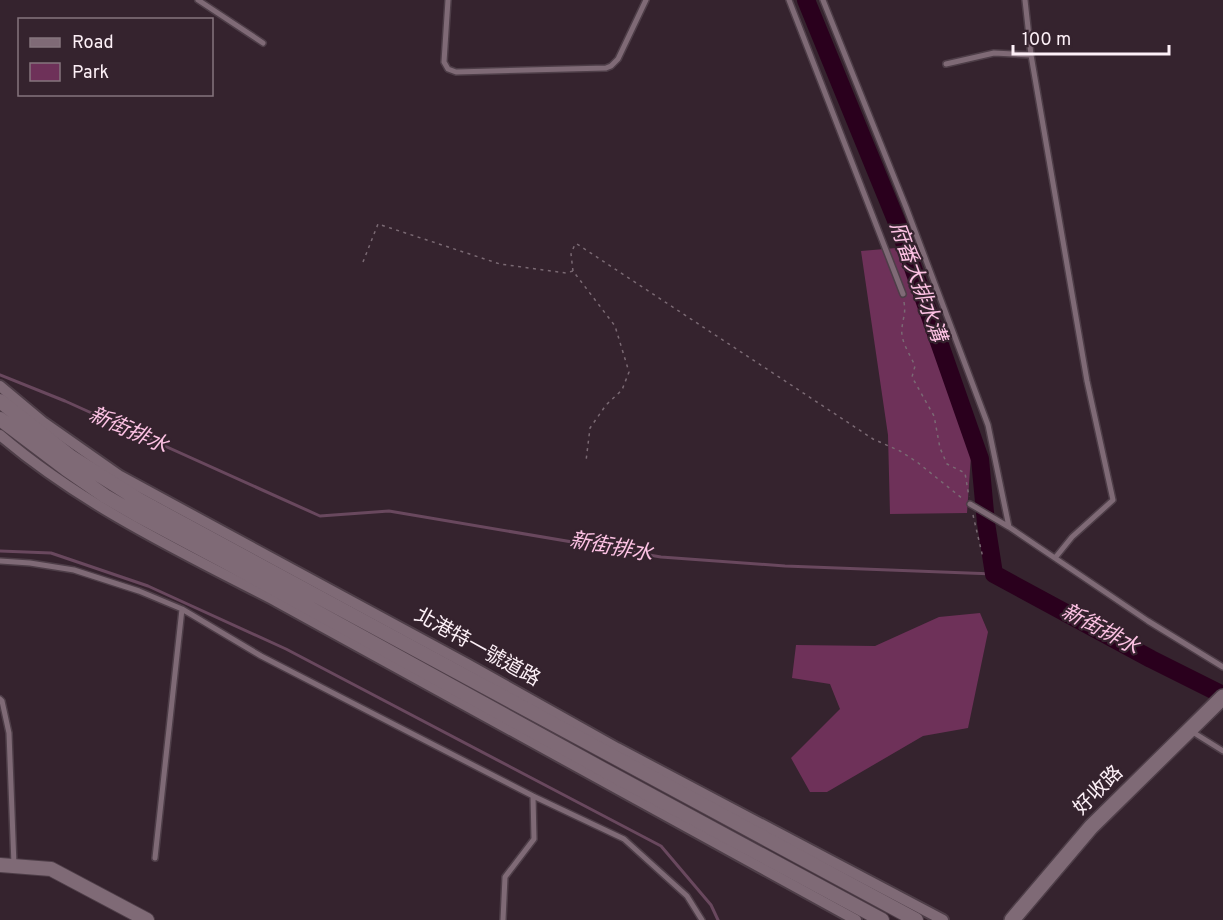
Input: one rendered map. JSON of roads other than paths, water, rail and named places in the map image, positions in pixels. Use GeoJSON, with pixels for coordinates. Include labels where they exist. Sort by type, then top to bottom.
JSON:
{"type":"FeatureCollection","features":[{"type":"Feature","properties":{"kind":"main road","name":"好收路"},"geometry":{"type":"LineString","coordinates":[[1012,920],[1091,827],[1223,697]]}},
{"type":"Feature","properties":{"kind":"street","name":"北港特一號道路"},"geometry":{"type":"LineString","coordinates":[[2,392],[71,457],[139,500],[916,920]]}},
{"type":"Feature","properties":{"kind":"street","name":"北港特一號道路"},"geometry":{"type":"LineString","coordinates":[[2,392],[120,476],[617,748],[943,920]]}},
{"type":"Feature","properties":{"kind":"street"},"geometry":{"type":"LineString","coordinates":[[0,419],[66,469],[135,514],[882,920]]}},
{"type":"Feature","properties":{"kind":"street"},"geometry":{"type":"LineString","coordinates":[[0,435],[47,471],[108,511],[856,920]]}},
{"type":"Feature","properties":{"kind":"street"},"geometry":{"type":"LineString","coordinates":[[7,865],[51,869],[146,920]]}},
{"type":"Feature","properties":{"kind":"lane"},"geometry":{"type":"LineString","coordinates":[[198,0],[263,43]]}},
{"type":"Feature","properties":{"kind":"lane"},"geometry":{"type":"LineString","coordinates":[[448,0],[444,62],[448,69],[456,72],[606,68],[618,59],[646,0]]}},
{"type":"Feature","properties":{"kind":"lane"},"geometry":{"type":"LineString","coordinates":[[789,0],[903,294]]}},
{"type":"Feature","properties":{"kind":"lane"},"geometry":{"type":"LineString","coordinates":[[823,0],[906,207],[988,425],[1009,527]]}},
{"type":"Feature","properties":{"kind":"lane"},"geometry":{"type":"LineString","coordinates":[[1025,0],[1031,55],[1087,381],[1113,500],[1072,537],[1055,558]]}},
{"type":"Feature","properties":{"kind":"lane"},"geometry":{"type":"LineString","coordinates":[[946,64],[994,53],[1031,55]]}},
{"type":"Feature","properties":{"kind":"lane"},"geometry":{"type":"LineString","coordinates":[[970,504],[1009,527],[1148,621],[1223,667]]}},
{"type":"Feature","properties":{"kind":"lane"},"geometry":{"type":"LineString","coordinates":[[0,561],[74,570],[139,591],[182,609],[261,656],[533,796],[624,839],[687,897],[702,920]]}},
{"type":"Feature","properties":{"kind":"lane"},"geometry":{"type":"LineString","coordinates":[[155,858],[182,609]]}},
{"type":"Feature","properties":{"kind":"lane"},"geometry":{"type":"LineString","coordinates":[[0,699],[9,733],[7,865]]}},
{"type":"Feature","properties":{"kind":"lane"},"geometry":{"type":"LineString","coordinates":[[1189,730],[1223,751]]}},
{"type":"Feature","properties":{"kind":"lane"},"geometry":{"type":"LineString","coordinates":[[503,920],[505,877],[534,839],[533,796]]}},
{"type":"Feature","properties":{"kind":"waterway","name":"府番大排水溝"},"geometry":{"type":"LineString","coordinates":[[806,0],[898,225],[980,459],[994,574],[1151,659],[1223,695]]}},
{"type":"Feature","properties":{"kind":"waterway","name":"新街排水"},"geometry":{"type":"LineString","coordinates":[[0,375],[65,401],[320,516],[389,511],[661,557],[785,566],[994,574]]}},
{"type":"Feature","properties":{"kind":"waterway"},"geometry":{"type":"LineString","coordinates":[[0,551],[51,553],[148,586],[286,649],[661,846],[711,905],[718,920]]}}]}
